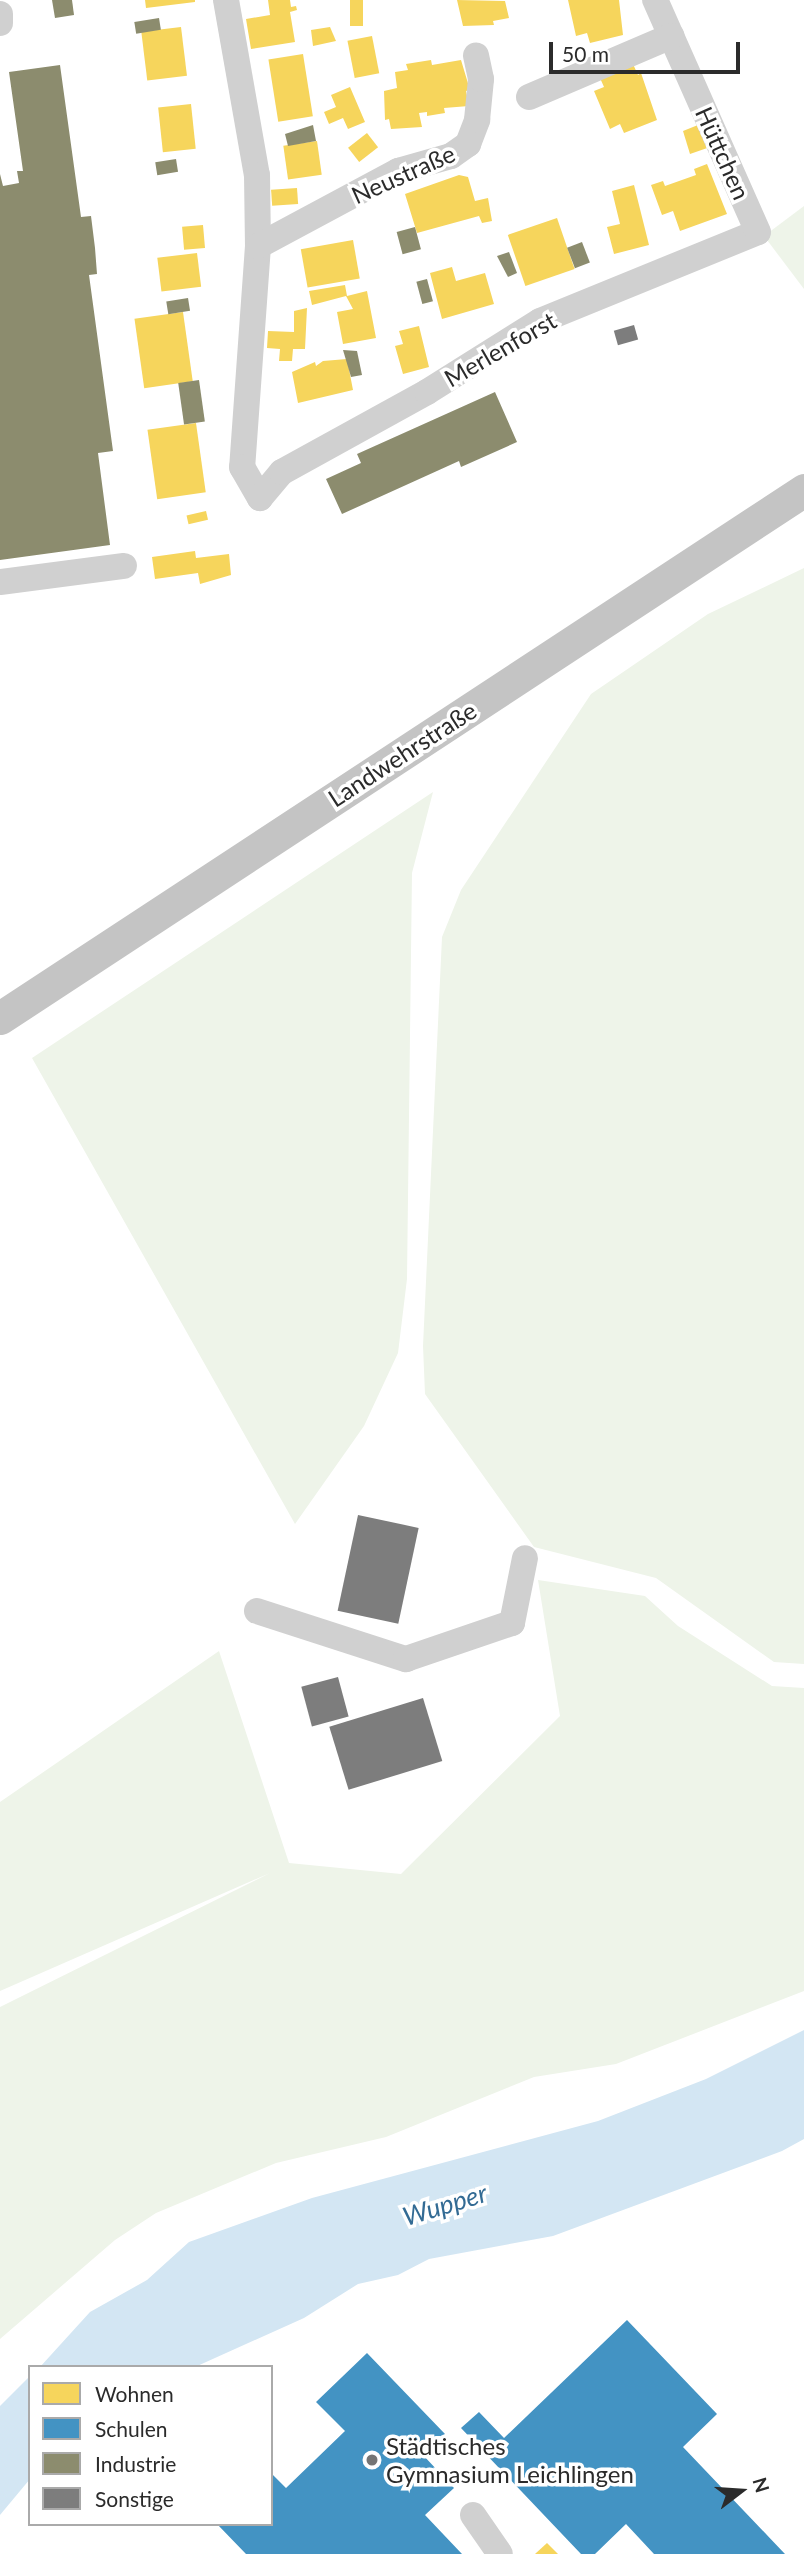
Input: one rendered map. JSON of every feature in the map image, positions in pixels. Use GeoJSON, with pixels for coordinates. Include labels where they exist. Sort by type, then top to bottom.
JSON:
{"type":"FeatureCollection","features":[{"type":"Feature","properties":{"kind":"main road","name":"Landwehrstraße"},"geometry":{"type":"LineString","coordinates":[[0,1018],[804,490]]}},
{"type":"Feature","properties":{"kind":"street"},"geometry":{"type":"LineString","coordinates":[[226,0],[257,175],[258,246]]}},
{"type":"Feature","properties":{"kind":"street","name":"Hüttchen"},"geometry":{"type":"LineString","coordinates":[[655,0],[758,232]]}},
{"type":"Feature","properties":{"kind":"street"},"geometry":{"type":"LineString","coordinates":[[0,14],[0,23]]}},
{"type":"Feature","properties":{"kind":"street"},"geometry":{"type":"LineString","coordinates":[[529,97],[671,36]]}},
{"type":"Feature","properties":{"kind":"street","name":"Neustraße"},"geometry":{"type":"LineString","coordinates":[[258,246],[398,171],[451,156],[468,144],[477,120],[481,79],[476,56]]}},
{"type":"Feature","properties":{"kind":"street","name":"Merlenforst"},"geometry":{"type":"LineString","coordinates":[[258,246],[242,467],[260,498],[282,472],[427,392],[540,321],[758,232]]}},
{"type":"Feature","properties":{"kind":"street"},"geometry":{"type":"LineString","coordinates":[[0,582],[124,566]]}},
{"type":"Feature","properties":{"kind":"street"},"geometry":{"type":"LineString","coordinates":[[257,1611],[406,1659],[512,1623],[525,1558]]}},
{"type":"Feature","properties":{"kind":"street"},"geometry":{"type":"LineString","coordinates":[[473,2515],[500,2554]]}},
{"type":"Feature","properties":{"kind":"shaded area"},"geometry":{"type":"Polygon","coordinates":[[[804,206],[804,289],[764,236],[804,206]]]}},
{"type":"Feature","properties":{"kind":"shaded area"},"geometry":{"type":"Polygon","coordinates":[[[804,568],[804,1664],[774,1662],[656,1578],[534,1547],[425,1394],[423,1346],[442,937],[461,890],[591,694],[708,614],[804,568]]]}},
{"type":"Feature","properties":{"kind":"shaded area"},"geometry":{"type":"Polygon","coordinates":[[[433,792],[412,873],[407,1279],[398,1353],[364,1426],[295,1524],[32,1058],[433,792]]]}},
{"type":"Feature","properties":{"kind":"shaded area"},"geometry":{"type":"Polygon","coordinates":[[[538,1580],[645,1596],[678,1626],[772,1686],[804,1688],[804,1991],[616,2064],[534,2077],[386,2137],[276,2163],[156,2213],[115,2240],[0,2339],[0,2007],[270,1873],[0,1991],[0,1802],[219,1651],[289,1863],[401,1874],[560,1716],[538,1580]]]}},
{"type":"Feature","properties":{"kind":"water","name":"Wupper"},"geometry":{"type":"Polygon","coordinates":[[[804,2030],[804,2139],[782,2151],[553,2236],[429,2259],[398,2275],[358,2284],[304,2318],[199,2365],[42,2365],[90,2312],[147,2280],[189,2242],[312,2198],[598,2121],[706,2079],[804,2030]]]}},
{"type":"Feature","properties":{"kind":"water"},"geometry":{"type":"Polygon","coordinates":[[[28,2378],[28,2481],[0,2515],[0,2406],[28,2378]]]}},
{"type":"Feature","properties":{"kind":"building: Wohnen"},"geometry":{"type":"Polygon","coordinates":[[[145,0],[195,0],[195,2],[146,8],[145,0]]]}},
{"type":"Feature","properties":{"kind":"building: Wohnen"},"geometry":{"type":"Polygon","coordinates":[[[268,0],[290,0],[291,7],[296,6],[297,10],[290,12],[295,42],[251,49],[246,19],[270,15],[268,0]]]}},
{"type":"Feature","properties":{"kind":"building: Wohnen"},"geometry":{"type":"Polygon","coordinates":[[[350,0],[363,0],[363,26],[350,26],[350,0]]]}},
{"type":"Feature","properties":{"kind":"building: Wohnen"},"geometry":{"type":"Polygon","coordinates":[[[457,0],[505,1],[509,18],[493,21],[494,25],[463,26],[457,0]]]}},
{"type":"Feature","properties":{"kind":"building: Wohnen"},"geometry":{"type":"Polygon","coordinates":[[[568,0],[619,0],[623,35],[590,43],[587,33],[576,36],[568,0]]]}},
{"type":"Feature","properties":{"kind":"building: Wohnen"},"geometry":{"type":"Polygon","coordinates":[[[181,27],[187,76],[147,81],[141,32],[181,27]]]}},
{"type":"Feature","properties":{"kind":"building: Wohnen"},"geometry":{"type":"Polygon","coordinates":[[[330,27],[336,41],[313,46],[311,30],[330,27]]]}},
{"type":"Feature","properties":{"kind":"building: Wohnen"},"geometry":{"type":"Polygon","coordinates":[[[372,36],[379,73],[355,78],[347,41],[372,36]]]}},
{"type":"Feature","properties":{"kind":"building: Wohnen"},"geometry":{"type":"Polygon","coordinates":[[[303,54],[313,116],[278,122],[268,59],[303,54]]]}},
{"type":"Feature","properties":{"kind":"building: Wohnen"},"geometry":{"type":"Polygon","coordinates":[[[431,60],[432,65],[461,60],[470,90],[466,91],[469,106],[444,108],[445,113],[427,116],[427,112],[419,113],[422,127],[391,129],[389,119],[385,120],[384,91],[397,88],[395,72],[408,70],[406,64],[431,60]]]}},
{"type":"Feature","properties":{"kind":"building: Wohnen"},"geometry":{"type":"Polygon","coordinates":[[[633,64],[638,75],[641,73],[657,120],[624,133],[620,124],[610,129],[594,91],[604,87],[600,78],[633,64]]]}},
{"type":"Feature","properties":{"kind":"building: Wohnen"},"geometry":{"type":"Polygon","coordinates":[[[350,87],[365,122],[348,129],[343,118],[329,124],[324,112],[336,107],[331,95],[350,87]]]}},
{"type":"Feature","properties":{"kind":"building: Wohnen"},"geometry":{"type":"Polygon","coordinates":[[[191,104],[196,149],[163,152],[158,107],[191,104]]]}},
{"type":"Feature","properties":{"kind":"building: Wohnen"},"geometry":{"type":"Polygon","coordinates":[[[703,123],[713,146],[690,154],[683,131],[703,123]]]}},
{"type":"Feature","properties":{"kind":"building: Wohnen"},"geometry":{"type":"Polygon","coordinates":[[[367,133],[378,147],[359,162],[348,148],[367,133]]]}},
{"type":"Feature","properties":{"kind":"building: Wohnen"},"geometry":{"type":"Polygon","coordinates":[[[317,141],[322,175],[288,179],[283,146],[317,141]]]}},
{"type":"Feature","properties":{"kind":"building: Wohnen"},"geometry":{"type":"Polygon","coordinates":[[[707,164],[727,214],[680,231],[673,211],[662,215],[651,185],[663,181],[665,186],[696,175],[694,169],[707,164]]]}},
{"type":"Feature","properties":{"kind":"building: Wohnen"},"geometry":{"type":"Polygon","coordinates":[[[459,175],[468,177],[475,201],[488,198],[492,221],[482,223],[479,216],[417,233],[405,194],[459,175]]]}},
{"type":"Feature","properties":{"kind":"building: Wohnen"},"geometry":{"type":"Polygon","coordinates":[[[634,185],[649,245],[614,254],[607,227],[620,224],[612,191],[634,185]]]}},
{"type":"Feature","properties":{"kind":"building: Wohnen"},"geometry":{"type":"Polygon","coordinates":[[[297,188],[298,204],[272,206],[271,190],[297,188]]]}},
{"type":"Feature","properties":{"kind":"building: Wohnen"},"geometry":{"type":"Polygon","coordinates":[[[557,218],[575,269],[525,286],[508,235],[557,218]]]}},
{"type":"Feature","properties":{"kind":"building: Wohnen"},"geometry":{"type":"Polygon","coordinates":[[[203,225],[205,248],[184,250],[182,227],[203,225]]]}},
{"type":"Feature","properties":{"kind":"building: Wohnen"},"geometry":{"type":"Polygon","coordinates":[[[353,240],[360,278],[308,288],[301,249],[353,240]]]}},
{"type":"Feature","properties":{"kind":"building: Wohnen"},"geometry":{"type":"Polygon","coordinates":[[[197,253],[201,287],[161,292],[157,258],[197,253]]]}},
{"type":"Feature","properties":{"kind":"building: Wohnen"},"geometry":{"type":"Polygon","coordinates":[[[452,267],[456,281],[485,273],[494,304],[442,319],[430,273],[452,267]]]}},
{"type":"Feature","properties":{"kind":"building: Wohnen"},"geometry":{"type":"Polygon","coordinates":[[[345,285],[347,296],[367,291],[376,338],[343,344],[337,312],[353,309],[346,296],[312,305],[309,291],[345,285]]]}},
{"type":"Feature","properties":{"kind":"building: Wohnen"},"geometry":{"type":"Polygon","coordinates":[[[307,308],[305,349],[293,349],[292,361],[279,361],[280,349],[267,348],[268,331],[294,332],[294,311],[307,308]]]}},
{"type":"Feature","properties":{"kind":"building: Wohnen"},"geometry":{"type":"Polygon","coordinates":[[[183,312],[193,381],[144,388],[134,319],[183,312]]]}},
{"type":"Feature","properties":{"kind":"building: Wohnen"},"geometry":{"type":"Polygon","coordinates":[[[419,326],[429,367],[403,374],[395,346],[403,344],[399,331],[419,326]]]}},
{"type":"Feature","properties":{"kind":"building: Wohnen"},"geometry":{"type":"Polygon","coordinates":[[[347,359],[353,390],[298,403],[292,372],[315,362],[316,366],[323,361],[347,359]]]}},
{"type":"Feature","properties":{"kind":"building: Wohnen"},"geometry":{"type":"Polygon","coordinates":[[[196,423],[206,492],[157,499],[147,430],[196,423]]]}},
{"type":"Feature","properties":{"kind":"building: Wohnen"},"geometry":{"type":"Polygon","coordinates":[[[206,511],[208,520],[189,524],[187,515],[206,511]]]}},
{"type":"Feature","properties":{"kind":"building: Wohnen"},"geometry":{"type":"Polygon","coordinates":[[[195,551],[196,558],[229,554],[231,575],[200,584],[198,573],[155,579],[152,557],[195,551]]]}},
{"type":"Feature","properties":{"kind":"building: Wohnen"},"geometry":{"type":"Polygon","coordinates":[[[547,2543],[558,2554],[535,2554],[547,2543]]]}},
{"type":"Feature","properties":{"kind":"building: Schulen"},"geometry":{"type":"Polygon","coordinates":[[[627,2320],[717,2414],[683,2447],[785,2554],[654,2554],[626,2524],[595,2554],[581,2554],[461,2428],[479,2412],[504,2438],[627,2320]]]}},
{"type":"Feature","properties":{"kind":"building: Schulen"},"geometry":{"type":"Polygon","coordinates":[[[367,2353],[445,2434],[423,2455],[454,2488],[425,2515],[462,2554],[246,2554],[219,2526],[273,2526],[273,2475],[286,2488],[345,2431],[316,2402],[367,2353]]]}},
{"type":"Feature","properties":{"kind":"building: Industrie"},"geometry":{"type":"Polygon","coordinates":[[[52,0],[72,0],[74,15],[55,18],[52,0]]]}},
{"type":"Feature","properties":{"kind":"building: Industrie"},"geometry":{"type":"Polygon","coordinates":[[[159,18],[161,30],[136,34],[134,22],[159,18]]]}},
{"type":"Feature","properties":{"kind":"building: Industrie"},"geometry":{"type":"Polygon","coordinates":[[[60,65],[81,217],[91,216],[95,248],[97,274],[89,275],[113,451],[98,453],[110,545],[0,560],[0,174],[3,186],[19,183],[17,171],[23,171],[9,72],[60,65]]]}},
{"type":"Feature","properties":{"kind":"building: Industrie"},"geometry":{"type":"Polygon","coordinates":[[[313,125],[316,141],[288,146],[285,134],[313,125]]]}},
{"type":"Feature","properties":{"kind":"building: Industrie"},"geometry":{"type":"Polygon","coordinates":[[[176,159],[178,172],[157,175],[155,162],[176,159]]]}},
{"type":"Feature","properties":{"kind":"building: Industrie"},"geometry":{"type":"Polygon","coordinates":[[[415,227],[421,249],[403,254],[397,232],[415,227]]]}},
{"type":"Feature","properties":{"kind":"building: Industrie"},"geometry":{"type":"Polygon","coordinates":[[[582,242],[590,263],[575,268],[567,248],[582,242]]]}},
{"type":"Feature","properties":{"kind":"building: Industrie"},"geometry":{"type":"Polygon","coordinates":[[[509,252],[517,273],[508,277],[497,256],[509,252]]]}},
{"type":"Feature","properties":{"kind":"building: Industrie"},"geometry":{"type":"Polygon","coordinates":[[[427,279],[433,301],[422,304],[416,282],[427,279]]]}},
{"type":"Feature","properties":{"kind":"building: Industrie"},"geometry":{"type":"Polygon","coordinates":[[[188,298],[190,311],[168,314],[166,301],[188,298]]]}},
{"type":"Feature","properties":{"kind":"building: Industrie"},"geometry":{"type":"Polygon","coordinates":[[[343,350],[357,351],[362,375],[351,377],[343,350]]]}},
{"type":"Feature","properties":{"kind":"building: Industrie"},"geometry":{"type":"Polygon","coordinates":[[[199,380],[205,422],[184,425],[178,383],[199,380]]]}},
{"type":"Feature","properties":{"kind":"building: Industrie"},"geometry":{"type":"Polygon","coordinates":[[[495,392],[517,442],[461,467],[459,461],[342,514],[326,479],[361,463],[357,454],[495,392]]]}},
{"type":"Feature","properties":{"kind":"building: Sonstige"},"geometry":{"type":"Polygon","coordinates":[[[634,325],[638,339],[618,345],[614,331],[634,325]]]}},
{"type":"Feature","properties":{"kind":"building: Sonstige"},"geometry":{"type":"Polygon","coordinates":[[[358,1515],[419,1528],[398,1624],[338,1611],[358,1515]]]}},
{"type":"Feature","properties":{"kind":"building: Sonstige"},"geometry":{"type":"Polygon","coordinates":[[[338,1677],[349,1717],[312,1726],[301,1687],[338,1677]]]}},
{"type":"Feature","properties":{"kind":"building: Sonstige"},"geometry":{"type":"Polygon","coordinates":[[[423,1698],[442,1761],[349,1790],[329,1727],[423,1698]]]}},
{"type":"Feature","properties":{"kind":"place","name":"Städtisches Gymnasium Leichlingen"},"geometry":{"type":"Point","coordinates":[372,2460]}}]}
